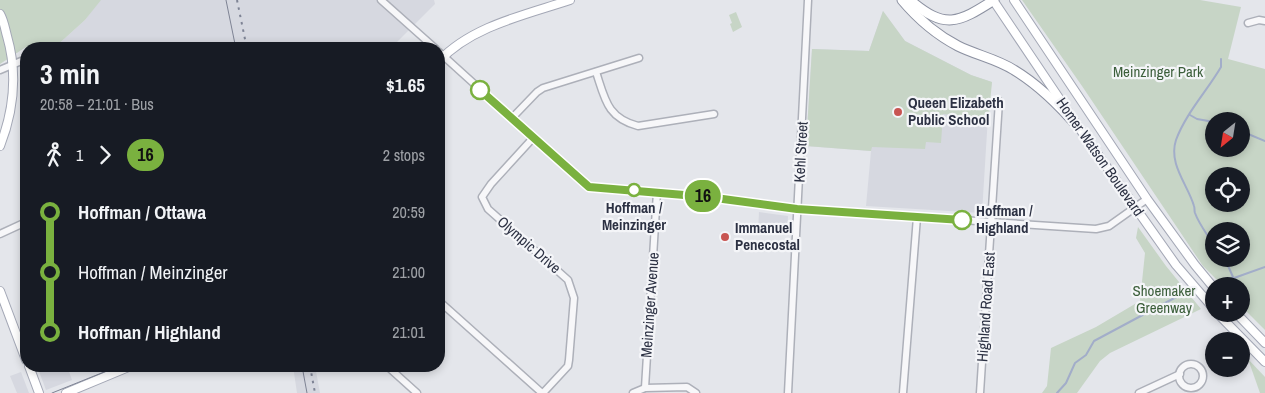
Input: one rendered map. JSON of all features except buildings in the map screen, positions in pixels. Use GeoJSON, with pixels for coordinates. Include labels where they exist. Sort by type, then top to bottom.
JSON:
{"type":"FeatureCollection","features":[{"type":"Feature","properties":{"kind":"highway"},"geometry":{"type":"LineString","coordinates":[[902,0],[918,19],[958,46],[1013,69],[1039,87],[1059,105],[1077,126]]}},
{"type":"Feature","properties":{"kind":"highway"},"geometry":{"type":"LineString","coordinates":[[910,0],[925,13],[947,21],[974,13],[994,0]]}},
{"type":"Feature","properties":{"kind":"main road"},"geometry":{"type":"LineString","coordinates":[[445,53],[466,39],[492,26],[570,0]]}},
{"type":"Feature","properties":{"kind":"main road","name":"Homer Watson Boulevard"},"geometry":{"type":"LineString","coordinates":[[994,0],[1077,126],[1180,270],[1205,299]]}},
{"type":"Feature","properties":{"kind":"main road","name":"Homer Watson Boulevard"},"geometry":{"type":"LineString","coordinates":[[1014,0],[1147,199],[1205,277]]}},
{"type":"Feature","properties":{"kind":"main road"},"geometry":{"type":"LineString","coordinates":[[0,14],[10,47],[14,77],[10,116],[0,146]]}},
{"type":"Feature","properties":{"kind":"main road"},"geometry":{"type":"LineString","coordinates":[[0,291],[20,344]]}},
{"type":"Feature","properties":{"kind":"main road"},"geometry":{"type":"LineString","coordinates":[[1226,322],[1265,362]]}},
{"type":"Feature","properties":{"kind":"main road"},"geometry":{"type":"LineString","coordinates":[[1245,322],[1265,343]]}},
{"type":"Feature","properties":{"kind":"main road"},"geometry":{"type":"LineString","coordinates":[[31,372],[39,393]]}},
{"type":"Feature","properties":{"kind":"main road"},"geometry":{"type":"LineString","coordinates":[[66,393],[106,372]]}},
{"type":"Feature","properties":{"kind":"street"},"geometry":{"type":"LineString","coordinates":[[381,0],[428,42]]}},
{"type":"Feature","properties":{"kind":"street","name":"Kehl Street"},"geometry":{"type":"LineString","coordinates":[[788,393],[808,0]]}},
{"type":"Feature","properties":{"kind":"street"},"geometry":{"type":"LineString","coordinates":[[1248,23],[1259,20],[1265,21]]}},
{"type":"Feature","properties":{"kind":"street"},"geometry":{"type":"LineString","coordinates":[[512,118],[543,88],[639,58]]}},
{"type":"Feature","properties":{"kind":"street"},"geometry":{"type":"LineString","coordinates":[[445,60],[589,187],[708,197],[797,209],[1101,229],[1109,226],[1147,199]]}},
{"type":"Feature","properties":{"kind":"street"},"geometry":{"type":"LineString","coordinates":[[0,70],[20,61]]}},
{"type":"Feature","properties":{"kind":"street"},"geometry":{"type":"LineString","coordinates":[[596,72],[611,112],[627,123],[638,126],[714,114]]}},
{"type":"Feature","properties":{"kind":"street","name":"Highland Road East"},"geometry":{"type":"LineString","coordinates":[[980,393],[1000,101]]}},
{"type":"Feature","properties":{"kind":"street","name":"Olympic Drive"},"geometry":{"type":"LineString","coordinates":[[533,138],[491,184],[482,197],[488,209],[568,280],[574,298],[568,366],[543,393]]}},
{"type":"Feature","properties":{"kind":"street","name":"Meinzinger Avenue"},"geometry":{"type":"LineString","coordinates":[[645,388],[658,192]]}},
{"type":"Feature","properties":{"kind":"street"},"geometry":{"type":"LineString","coordinates":[[903,393],[916,217]]}},
{"type":"Feature","properties":{"kind":"street"},"geometry":{"type":"LineString","coordinates":[[0,234],[20,225]]}},
{"type":"Feature","properties":{"kind":"street"},"geometry":{"type":"LineString","coordinates":[[445,306],[543,393]]}},
{"type":"Feature","properties":{"kind":"street"},"geometry":{"type":"LineString","coordinates":[[394,372],[417,393]]}},
{"type":"Feature","properties":{"kind":"street"},"geometry":{"type":"LineString","coordinates":[[1139,393],[1180,374]]}},
{"type":"Feature","properties":{"kind":"street"},"geometry":{"type":"LineString","coordinates":[[633,393],[645,388],[687,387],[696,393]]}},
{"type":"Feature","properties":{"kind":"shaded area"},"geometry":{"type":"Polygon","coordinates":[[[100,0],[434,0],[435,4],[397,42],[61,42],[85,20],[100,0]]]}},
{"type":"Feature","properties":{"kind":"shaded area","name":"Queen Elizabeth Public School"},"geometry":{"type":"Polygon","coordinates":[[[883,11],[905,41],[971,75],[992,82],[989,100],[982,213],[866,206],[871,151],[806,146],[812,49],[869,51],[883,11]]]}},
{"type":"Feature","properties":{"kind":"shaded area"},"geometry":{"type":"Polygon","coordinates":[[[759,212],[788,216],[787,235],[758,232],[759,212]]]}},
{"type":"Feature","properties":{"kind":"shaded area"},"geometry":{"type":"Polygon","coordinates":[[[21,372],[29,393],[17,393],[10,376],[21,372]]]}},
{"type":"Feature","properties":{"kind":"shaded area"},"geometry":{"type":"Polygon","coordinates":[[[39,372],[69,372],[72,380],[46,390],[39,372]]]}},
{"type":"Feature","properties":{"kind":"shaded area"},"geometry":{"type":"Polygon","coordinates":[[[294,372],[316,372],[320,393],[297,393],[294,372]]]}},
{"type":"Feature","properties":{"kind":"green space"},"geometry":{"type":"Polygon","coordinates":[[[0,0],[101,0],[85,20],[61,42],[20,42],[20,51],[0,64],[0,0]]]}},
{"type":"Feature","properties":{"kind":"green space","name":"Meinzinger Park"},"geometry":{"type":"Polygon","coordinates":[[[1022,0],[1200,0],[1241,7],[1228,59],[1265,69],[1265,330],[1250,315],[1250,277],[1214,277],[1203,266],[1022,0]]]}},
{"type":"Feature","properties":{"kind":"green space","name":"Queen Elizabeth Public School"},"geometry":{"type":"Polygon","coordinates":[[[883,11],[905,41],[971,75],[992,82],[988,124],[963,121],[962,116],[943,114],[941,143],[926,142],[925,149],[872,147],[871,151],[806,146],[812,49],[869,51],[883,11]]]}},
{"type":"Feature","properties":{"kind":"green space"},"geometry":{"type":"Polygon","coordinates":[[[736,12],[742,27],[733,32],[729,15],[736,12]]]}},
{"type":"Feature","properties":{"kind":"green space","name":"Shoemaker Greenway"},"geometry":{"type":"Polygon","coordinates":[[[1138,227],[1166,266],[1201,309],[1110,353],[1100,361],[1077,393],[1042,393],[1047,386],[1051,348],[1096,327],[1140,301],[1145,253],[1136,238],[1138,227]]]}},
{"type":"Feature","properties":{"kind":"green space"},"geometry":{"type":"Polygon","coordinates":[[[1250,361],[1265,377],[1265,393],[1260,393],[1250,361]]]}},
{"type":"Feature","properties":{"kind":"waterway"},"geometry":{"type":"LineString","coordinates":[[1205,231],[1195,213],[1191,198],[1180,174],[1174,149],[1185,121],[1221,67],[1221,59]]}},
{"type":"Feature","properties":{"kind":"waterway"},"geometry":{"type":"LineString","coordinates":[[1190,115],[1205,120]]}},
{"type":"Feature","properties":{"kind":"waterway"},"geometry":{"type":"LineString","coordinates":[[1250,135],[1265,141]]}},
{"type":"Feature","properties":{"kind":"waterway"},"geometry":{"type":"LineString","coordinates":[[1229,267],[1233,277]]}},
{"type":"Feature","properties":{"kind":"waterway"},"geometry":{"type":"LineString","coordinates":[[1237,277],[1265,267]]}},
{"type":"Feature","properties":{"kind":"waterway"},"geometry":{"type":"LineString","coordinates":[[1057,393],[1066,383],[1075,363],[1086,355],[1094,341],[1180,295]]}},
{"type":"Feature","properties":{"kind":"tram line"},"geometry":{"type":"LineString","coordinates":[[226,0],[235,42]]}},
{"type":"Feature","properties":{"kind":"tram line"},"geometry":{"type":"LineString","coordinates":[[52,393],[104,372]]}},
{"type":"Feature","properties":{"kind":"tram line"},"geometry":{"type":"LineString","coordinates":[[303,372],[307,393]]}},
{"type":"Feature","properties":{"kind":"railway"},"geometry":{"type":"LineString","coordinates":[[237,0],[246,42]]}},
{"type":"Feature","properties":{"kind":"railway"},"geometry":{"type":"LineString","coordinates":[[311,372],[315,393]]}},
{"type":"Feature","properties":{"kind":"bus line","name":"16"},"geometry":{"type":"LineString","coordinates":[[480,90],[589,187],[708,197],[797,209],[962,220]]}},
{"type":"Feature","properties":{"kind":"place","name":"Queen Elizabeth Public School"},"geometry":{"type":"Point","coordinates":[898,112]}},
{"type":"Feature","properties":{"kind":"place","name":"Hoffman / Meinzinger"},"geometry":{"type":"Point","coordinates":[634,190]}},
{"type":"Feature","properties":{"kind":"place","name":"Hoffman / Highland"},"geometry":{"type":"Point","coordinates":[962,220]}},
{"type":"Feature","properties":{"kind":"place","name":"Immanuel Penecostal"},"geometry":{"type":"Point","coordinates":[725,237]}}]}
